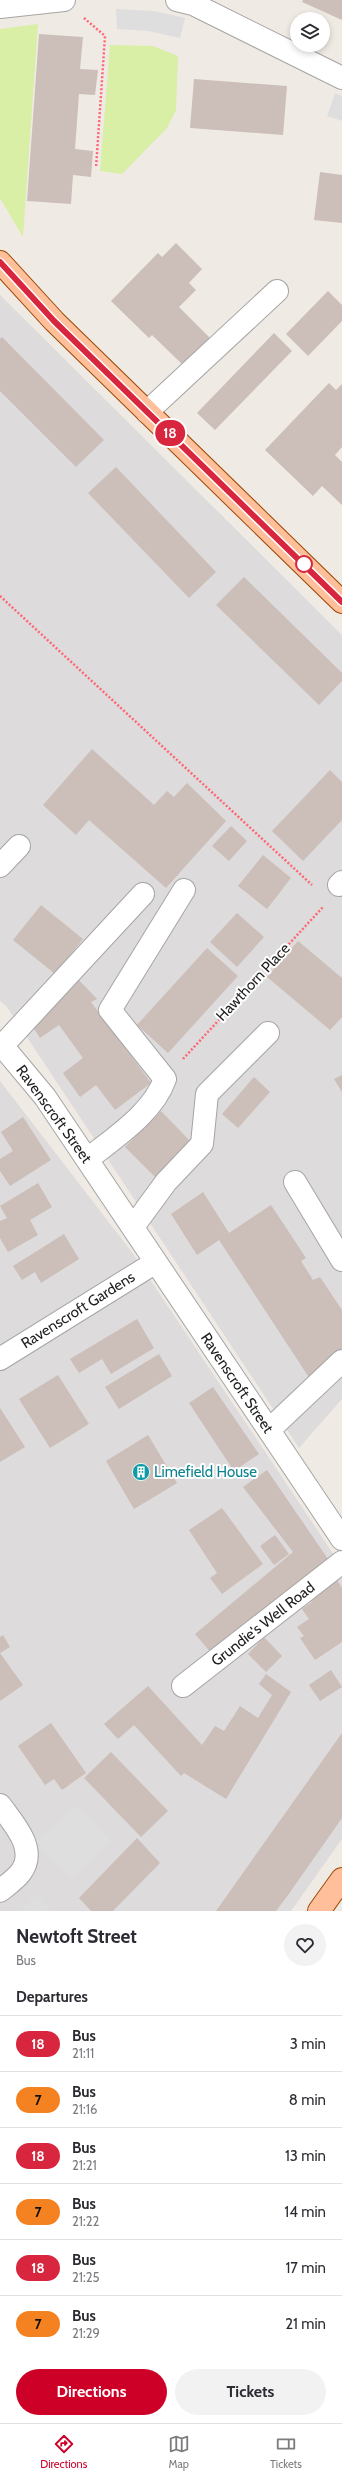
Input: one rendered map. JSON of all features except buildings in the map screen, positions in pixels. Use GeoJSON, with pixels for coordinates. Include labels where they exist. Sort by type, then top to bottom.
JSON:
{"type":"FeatureCollection","features":[{"type":"Feature","properties":{"kind":"main road"},"geometry":{"type":"LineString","coordinates":[[0,262],[54,321],[342,602]]}},
{"type":"Feature","properties":{"kind":"main road"},"geometry":{"type":"LineString","coordinates":[[319,1911],[342,1879]]}},
{"type":"Feature","properties":{"kind":"street"},"geometry":{"type":"LineString","coordinates":[[0,7],[63,0]]}},
{"type":"Feature","properties":{"kind":"street"},"geometry":{"type":"LineString","coordinates":[[177,0],[193,4],[342,78]]}},
{"type":"Feature","properties":{"kind":"street"},"geometry":{"type":"LineString","coordinates":[[147,412],[277,291]]}},
{"type":"Feature","properties":{"kind":"street"},"geometry":{"type":"LineString","coordinates":[[0,866],[19,846]]}},
{"type":"Feature","properties":{"kind":"street"},"geometry":{"type":"LineString","coordinates":[[88,1159],[130,1124],[159,1095],[165,1079],[110,1010],[184,890]]}},
{"type":"Feature","properties":{"kind":"street"},"geometry":{"type":"LineString","coordinates":[[1,1044],[143,894]]}},
{"type":"Feature","properties":{"kind":"street"},"geometry":{"type":"LineString","coordinates":[[133,1227],[166,1182],[202,1144],[207,1094],[268,1033]]}},
{"type":"Feature","properties":{"kind":"street","name":"Ravenscroft Street"},"geometry":{"type":"LineString","coordinates":[[1,1044],[45,1097],[88,1159],[342,1539]]}},
{"type":"Feature","properties":{"kind":"street"},"geometry":{"type":"LineString","coordinates":[[295,1182],[342,1260]]}},
{"type":"Feature","properties":{"kind":"street","name":"Ravenscroft Gardens"},"geometry":{"type":"LineString","coordinates":[[0,1359],[156,1262]]}},
{"type":"Feature","properties":{"kind":"street"},"geometry":{"type":"LineString","coordinates":[[269,1430],[342,1361]]}},
{"type":"Feature","properties":{"kind":"street","name":"Grundie's Well Road"},"geometry":{"type":"LineString","coordinates":[[183,1686],[342,1562]]}},
{"type":"Feature","properties":{"kind":"street"},"geometry":{"type":"LineString","coordinates":[[0,1805],[24,1839],[28,1856],[22,1872],[0,1891]]}},
{"type":"Feature","properties":{"kind":"path"},"geometry":{"type":"LineString","coordinates":[[63,0],[105,36],[96,168]]}},
{"type":"Feature","properties":{"kind":"path"},"geometry":{"type":"LineString","coordinates":[[0,596],[337,889]]}},
{"type":"Feature","properties":{"kind":"path","name":"Hawthorn Place"},"geometry":{"type":"LineString","coordinates":[[165,1079],[337,889]]}},
{"type":"Feature","properties":{"kind":"shaded area"},"geometry":{"type":"Polygon","coordinates":[[[116,9],[154,11],[185,18],[180,38],[148,31],[117,29],[116,9]]]}},
{"type":"Feature","properties":{"kind":"shaded area"},"geometry":{"type":"Polygon","coordinates":[[[335,93],[342,96],[342,121],[327,116],[335,93]]]}},
{"type":"Feature","properties":{"kind":"shaded area"},"geometry":{"type":"Polygon","coordinates":[[[0,295],[342,635],[342,1399],[299,1448],[7,1007],[0,1001],[0,295]]]}},
{"type":"Feature","properties":{"kind":"shaded area"},"geometry":{"type":"Polygon","coordinates":[[[0,1081],[131,1251],[342,1567],[342,1839],[291,1911],[0,1911],[0,1081]]]}},
{"type":"Feature","properties":{"kind":"shaded area"},"geometry":{"type":"Polygon","coordinates":[[[77,1805],[111,1842],[71,1879],[36,1842],[77,1805]]]}},
{"type":"Feature","properties":{"kind":"shaded area"},"geometry":{"type":"Polygon","coordinates":[[[36,1895],[52,1911],[20,1911],[36,1895]]]}},
{"type":"Feature","properties":{"kind":"green space"},"geometry":{"type":"Polygon","coordinates":[[[38,24],[23,237],[0,198],[0,29],[38,24]]]}},
{"type":"Feature","properties":{"kind":"green space"},"geometry":{"type":"Polygon","coordinates":[[[110,45],[153,46],[178,56],[176,110],[167,128],[122,174],[100,171],[110,45]]]}},
{"type":"Feature","properties":{"kind":"bus line","name":"18"},"geometry":{"type":"LineString","coordinates":[[0,262],[54,321],[180,442],[342,602]]}},
{"type":"Feature","properties":{"kind":"place","name":"Limefield House"},"geometry":{"type":"Point","coordinates":[141,1472]}}]}
